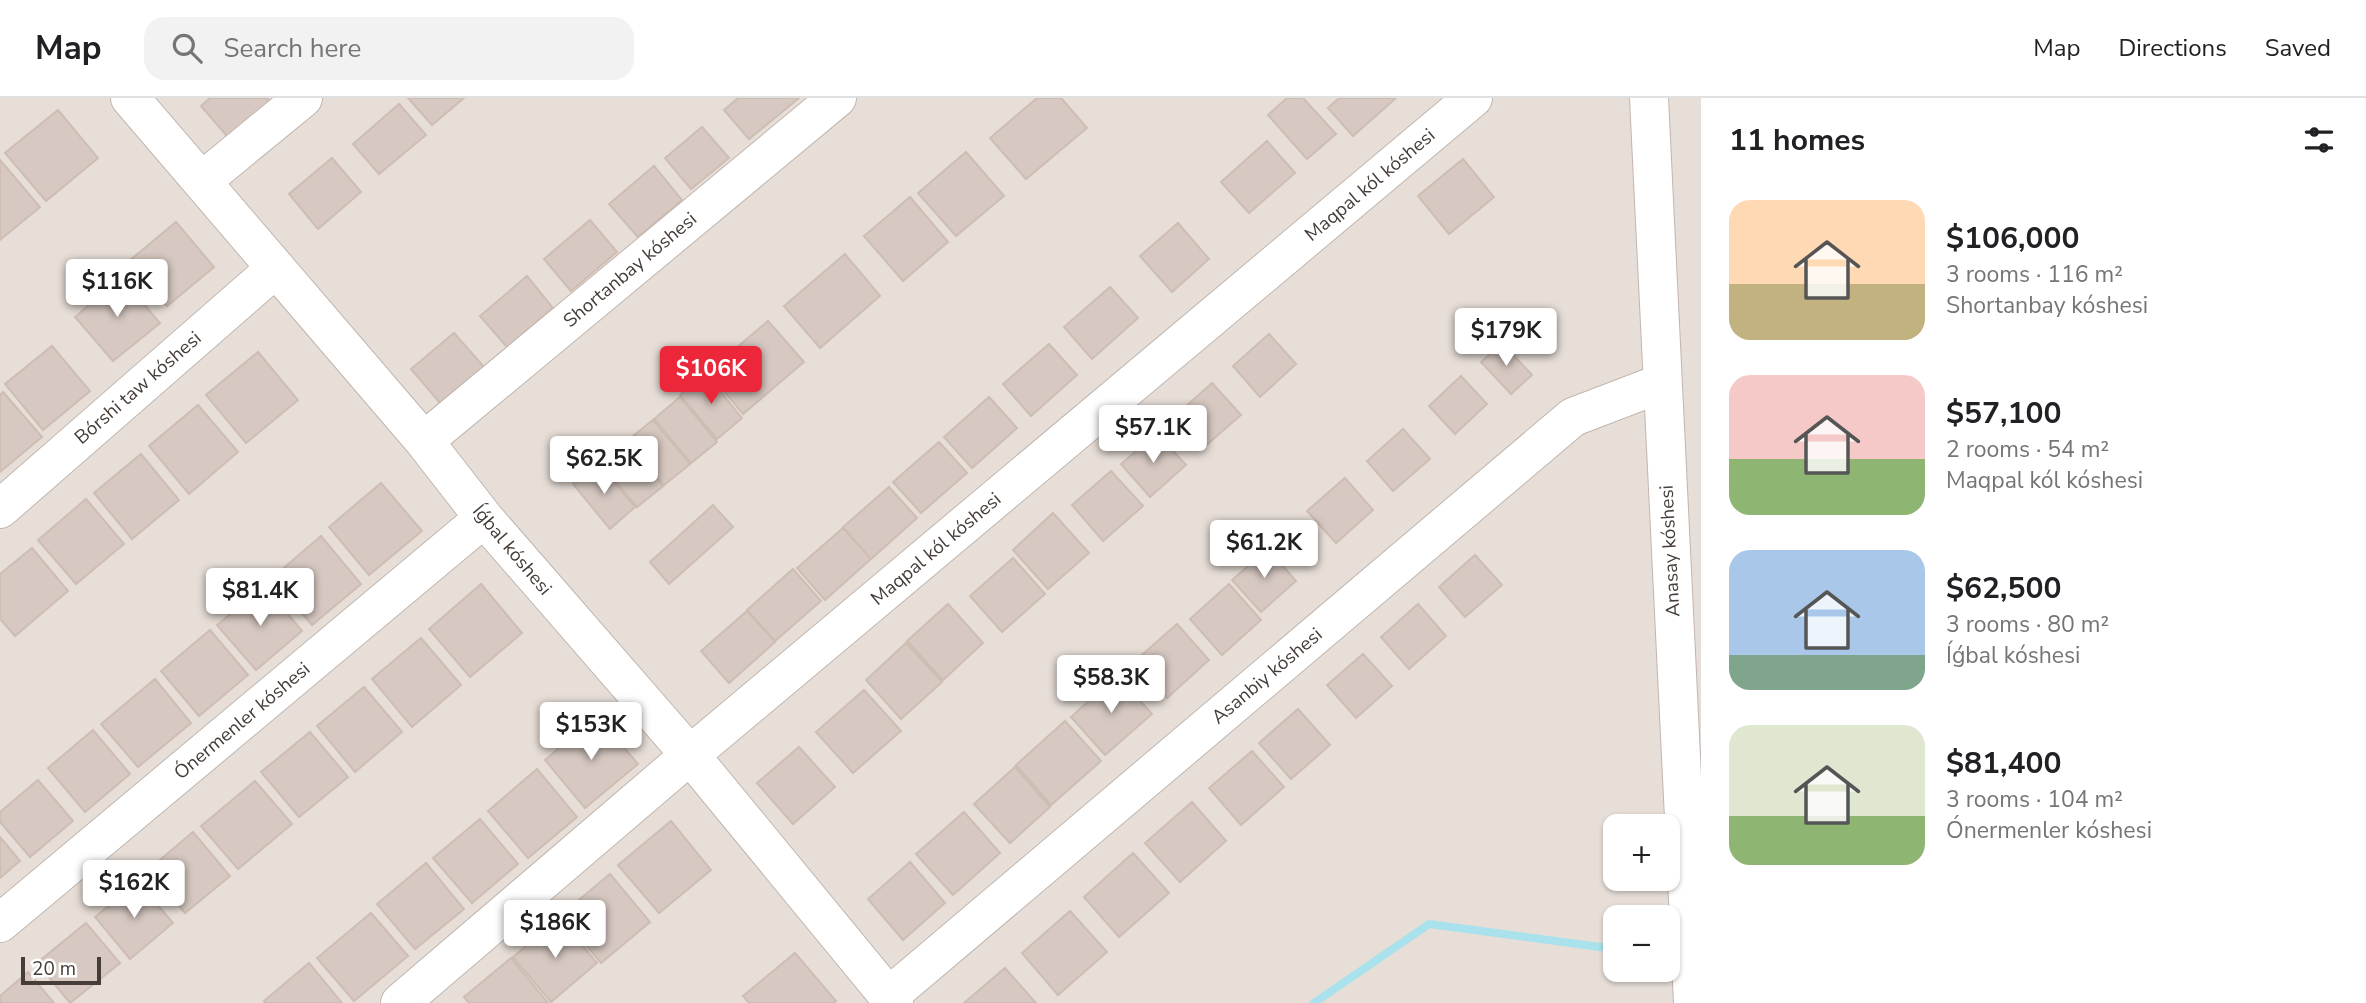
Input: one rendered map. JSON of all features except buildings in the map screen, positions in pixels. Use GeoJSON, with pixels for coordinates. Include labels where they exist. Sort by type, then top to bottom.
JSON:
{"type":"FeatureCollection","features":[{"type":"Feature","properties":{"kind":"street","name":"Íǵbal kóshesi"},"geometry":{"type":"LineString","coordinates":[[130,98],[424,441],[484,518],[690,755],[891,1000]]}},
{"type":"Feature","properties":{"kind":"street"},"geometry":{"type":"LineString","coordinates":[[202,181],[303,98]]}},
{"type":"Feature","properties":{"kind":"street","name":"Shortanbay kóshesi"},"geometry":{"type":"LineString","coordinates":[[424,441],[836,98]]}},
{"type":"Feature","properties":{"kind":"street","name":"Maqpal kól kóshesi"},"geometry":{"type":"LineString","coordinates":[[400,1003],[690,755],[1473,98]]}},
{"type":"Feature","properties":{"kind":"street","name":"Anasay kóshesi"},"geometry":{"type":"LineString","coordinates":[[1648,98],[1693,1003]]}},
{"type":"Feature","properties":{"kind":"street","name":"Bórshi taw kóshesi"},"geometry":{"type":"LineString","coordinates":[[0,509],[276,268]]}},
{"type":"Feature","properties":{"kind":"street","name":"Asanbiy kóshesi"},"geometry":{"type":"LineString","coordinates":[[891,1000],[1573,417],[1662,383]]}},
{"type":"Feature","properties":{"kind":"street","name":"Ónermenler kóshesi"},"geometry":{"type":"LineString","coordinates":[[0,923],[484,518]]}},
{"type":"Feature","properties":{"kind":"shaded area"},"geometry":{"type":"Polygon","coordinates":[[[0,98],[1701,98],[1701,1003],[0,1003],[0,98]]]}},
{"type":"Feature","properties":{"kind":"waterway"},"geometry":{"type":"LineString","coordinates":[[1314,1003],[1429,924],[1603,947]]}}]}
